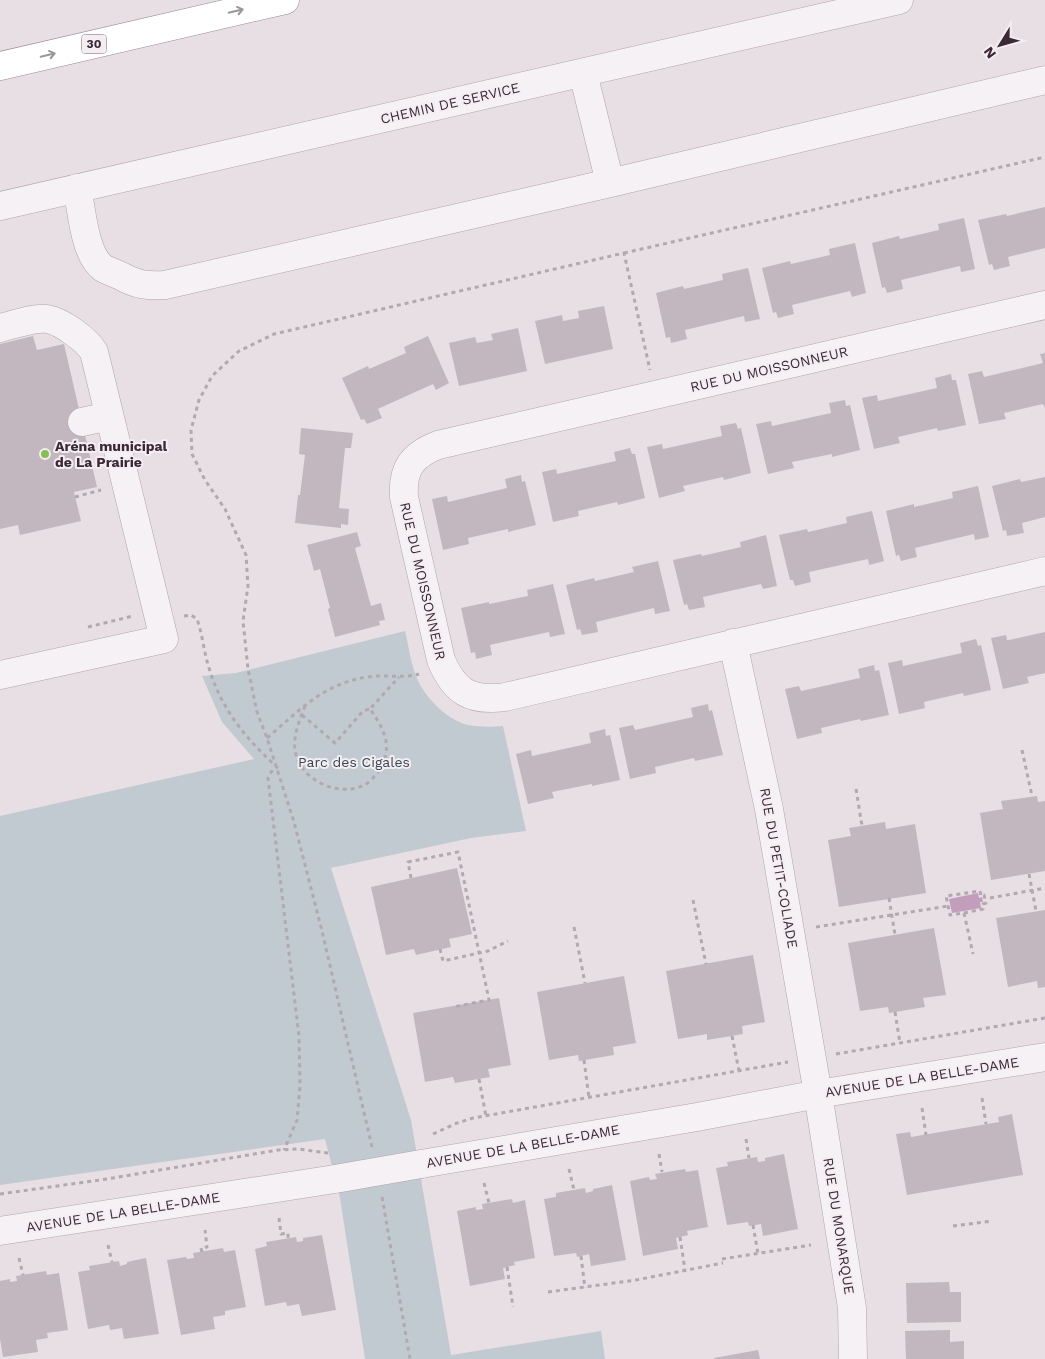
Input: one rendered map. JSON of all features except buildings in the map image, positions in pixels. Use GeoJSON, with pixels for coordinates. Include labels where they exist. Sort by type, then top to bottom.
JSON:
{"type":"FeatureCollection","features":[{"type":"Feature","properties":{"kind":"highway","name":"30"},"geometry":{"type":"LineString","coordinates":[[0,66],[285,0]]}},
{"type":"Feature","properties":{"kind":"street","name":"CHEMIN DE SERVICE"},"geometry":{"type":"LineString","coordinates":[[0,206],[899,0]]}},
{"type":"Feature","properties":{"kind":"street"},"geometry":{"type":"LineString","coordinates":[[583,73],[610,183]]}},
{"type":"Feature","properties":{"kind":"street"},"geometry":{"type":"LineString","coordinates":[[77,188],[89,246],[93,256],[103,267],[132,282],[146,286],[175,283],[1045,80]]}},
{"type":"Feature","properties":{"kind":"street","name":"RUE DU MOISSONNEUR"},"geometry":{"type":"LineString","coordinates":[[1045,305],[438,445],[416,456],[409,466],[403,484],[404,497],[440,660],[455,685],[477,698],[492,699],[505,697],[1045,571]]}},
{"type":"Feature","properties":{"kind":"street"},"geometry":{"type":"LineString","coordinates":[[0,328],[28,321],[47,319],[66,327],[86,341],[94,352],[164,639],[0,676]]}},
{"type":"Feature","properties":{"kind":"street"},"geometry":{"type":"LineString","coordinates":[[82,422],[109,416]]}},
{"type":"Feature","properties":{"kind":"street","name":"RUE DU PETIT-COLIADE"},"geometry":{"type":"LineString","coordinates":[[734,643],[769,809],[818,1094]]}},
{"type":"Feature","properties":{"kind":"street","name":"AVENUE DE LA BELLE-DAME"},"geometry":{"type":"LineString","coordinates":[[0,1231],[334,1166],[423,1151],[687,1118],[818,1094],[1045,1057]]}},
{"type":"Feature","properties":{"kind":"street","name":"RUE DU MONARQUE"},"geometry":{"type":"LineString","coordinates":[[818,1094],[852,1308],[853,1359]]}},
{"type":"Feature","properties":{"kind":"path"},"geometry":{"type":"LineString","coordinates":[[373,1150],[322,931],[294,822],[268,738],[257,712],[248,669],[243,621],[248,586],[246,555],[226,509],[205,480],[192,454],[191,430],[199,400],[212,376],[239,352],[274,334],[624,252],[1045,157]]}},
{"type":"Feature","properties":{"kind":"path"},"geometry":{"type":"LineString","coordinates":[[624,252],[650,369]]}},
{"type":"Feature","properties":{"kind":"path"},"geometry":{"type":"LineString","coordinates":[[76,497],[107,489]]}},
{"type":"Feature","properties":{"kind":"path"},"geometry":{"type":"LineString","coordinates":[[177,617],[191,615],[197,619],[210,672],[223,700],[238,727],[255,747],[277,767]]}},
{"type":"Feature","properties":{"kind":"path"},"geometry":{"type":"LineString","coordinates":[[268,738],[322,693],[345,681],[371,676],[398,677],[419,674]]}},
{"type":"Feature","properties":{"kind":"path"},"geometry":{"type":"LineString","coordinates":[[302,715],[335,743],[363,711],[370,709],[398,677]]}},
{"type":"Feature","properties":{"kind":"path"},"geometry":{"type":"LineString","coordinates":[[377,701],[382,706]]}},
{"type":"Feature","properties":{"kind":"path"},"geometry":{"type":"LineString","coordinates":[[305,706],[297,730],[295,750],[298,761],[308,775],[320,784],[337,788],[364,785],[376,775],[384,764],[386,737],[380,723],[370,709]]}},
{"type":"Feature","properties":{"kind":"path"},"geometry":{"type":"LineString","coordinates":[[1022,750],[1032,796]]}},
{"type":"Feature","properties":{"kind":"path"},"geometry":{"type":"LineString","coordinates":[[277,767],[268,778],[299,1036],[300,1086],[297,1120],[284,1150]]}},
{"type":"Feature","properties":{"kind":"path"},"geometry":{"type":"LineString","coordinates":[[856,789],[862,826]]}},
{"type":"Feature","properties":{"kind":"path"},"geometry":{"type":"LineString","coordinates":[[411,878],[408,862],[458,852],[489,1000],[452,1007]]}},
{"type":"Feature","properties":{"kind":"path"},"geometry":{"type":"LineString","coordinates":[[1029,874],[1036,911]]}},
{"type":"Feature","properties":{"kind":"path"},"geometry":{"type":"LineString","coordinates":[[990,898],[1045,888]]}},
{"type":"Feature","properties":{"kind":"path"},"geometry":{"type":"LineString","coordinates":[[980,891],[981,896],[984,895],[986,903],[983,904],[983,909],[964,913],[950,915],[946,896],[980,891]]}},
{"type":"Feature","properties":{"kind":"path"},"geometry":{"type":"LineString","coordinates":[[889,898],[895,935]]}},
{"type":"Feature","properties":{"kind":"path"},"geometry":{"type":"LineString","coordinates":[[694,900],[706,964]]}},
{"type":"Feature","properties":{"kind":"path"},"geometry":{"type":"LineString","coordinates":[[816,927],[948,906]]}},
{"type":"Feature","properties":{"kind":"path"},"geometry":{"type":"LineString","coordinates":[[964,913],[973,954]]}},
{"type":"Feature","properties":{"kind":"path"},"geometry":{"type":"LineString","coordinates":[[574,927],[584,983]]}},
{"type":"Feature","properties":{"kind":"path"},"geometry":{"type":"LineString","coordinates":[[440,949],[443,961],[479,953],[508,941]]}},
{"type":"Feature","properties":{"kind":"path"},"geometry":{"type":"LineString","coordinates":[[895,1012],[900,1043]]}},
{"type":"Feature","properties":{"kind":"path"},"geometry":{"type":"LineString","coordinates":[[834,1054],[1045,1018]]}},
{"type":"Feature","properties":{"kind":"path"},"geometry":{"type":"LineString","coordinates":[[732,1036],[740,1071]]}},
{"type":"Feature","properties":{"kind":"path"},"geometry":{"type":"LineString","coordinates":[[584,1060],[589,1098]]}},
{"type":"Feature","properties":{"kind":"path","name":"AVENUE DE LA BELLE-DAME"},"geometry":{"type":"LineString","coordinates":[[423,1151],[457,1123],[486,1116],[792,1062]]}},
{"type":"Feature","properties":{"kind":"path"},"geometry":{"type":"LineString","coordinates":[[479,1079],[486,1116]]}},
{"type":"Feature","properties":{"kind":"path"},"geometry":{"type":"LineString","coordinates":[[982,1098],[986,1124]]}},
{"type":"Feature","properties":{"kind":"path"},"geometry":{"type":"LineString","coordinates":[[922,1108],[926,1135]]}},
{"type":"Feature","properties":{"kind":"path"},"geometry":{"type":"LineString","coordinates":[[746,1139],[750,1158]]}},
{"type":"Feature","properties":{"kind":"path"},"geometry":{"type":"LineString","coordinates":[[0,1194],[107,1179],[284,1150],[298,1149],[334,1166]]}},
{"type":"Feature","properties":{"kind":"path"},"geometry":{"type":"LineString","coordinates":[[659,1154],[662,1172]]}},
{"type":"Feature","properties":{"kind":"path"},"geometry":{"type":"LineString","coordinates":[[569,1169],[574,1190]]}},
{"type":"Feature","properties":{"kind":"path"},"geometry":{"type":"LineString","coordinates":[[484,1183],[489,1202]]}},
{"type":"Feature","properties":{"kind":"path"},"geometry":{"type":"LineString","coordinates":[[380,1189],[410,1359]]}},
{"type":"Feature","properties":{"kind":"path"},"geometry":{"type":"LineString","coordinates":[[279,1218],[282,1234],[288,1233],[288,1238]]}},
{"type":"Feature","properties":{"kind":"path"},"geometry":{"type":"LineString","coordinates":[[953,1226],[992,1221]]}},
{"type":"Feature","properties":{"kind":"path"},"geometry":{"type":"LineString","coordinates":[[753,1225],[758,1254]]}},
{"type":"Feature","properties":{"kind":"path"},"geometry":{"type":"LineString","coordinates":[[202,1252],[201,1248],[207,1247],[205,1230]]}},
{"type":"Feature","properties":{"kind":"path"},"geometry":{"type":"LineString","coordinates":[[680,1237],[685,1270]]}},
{"type":"Feature","properties":{"kind":"path"},"geometry":{"type":"LineString","coordinates":[[108,1245],[112,1262]]}},
{"type":"Feature","properties":{"kind":"path"},"geometry":{"type":"LineString","coordinates":[[548,1292],[585,1288],[811,1245]]}},
{"type":"Feature","properties":{"kind":"path"},"geometry":{"type":"LineString","coordinates":[[581,1256],[585,1288]]}},
{"type":"Feature","properties":{"kind":"path"},"geometry":{"type":"LineString","coordinates":[[19,1258],[23,1274]]}},
{"type":"Feature","properties":{"kind":"path"},"geometry":{"type":"LineString","coordinates":[[507,1267],[513,1307]]}},
{"type":"Feature","properties":{"kind":"green space","name":"Parc des Cigales"},"geometry":{"type":"Polygon","coordinates":[[[405,631],[416,677],[428,696],[440,709],[453,719],[468,725],[503,726],[526,831],[471,838],[331,868],[411,1120],[451,1355],[601,1331],[605,1359],[365,1359],[340,1198],[325,1139],[0,1185],[0,816],[254,759],[222,722],[202,676],[236,673],[405,631]]]}},
{"type":"Feature","properties":{"kind":"shaded area"},"geometry":{"type":"Polygon","coordinates":[[[978,893],[979,898],[982,897],[983,902],[980,902],[981,908],[952,913],[949,899],[978,893]]]}},
{"type":"Feature","properties":{"kind":"place","name":"Aréna municipal de La Prairie"},"geometry":{"type":"Point","coordinates":[45,454]}}]}
